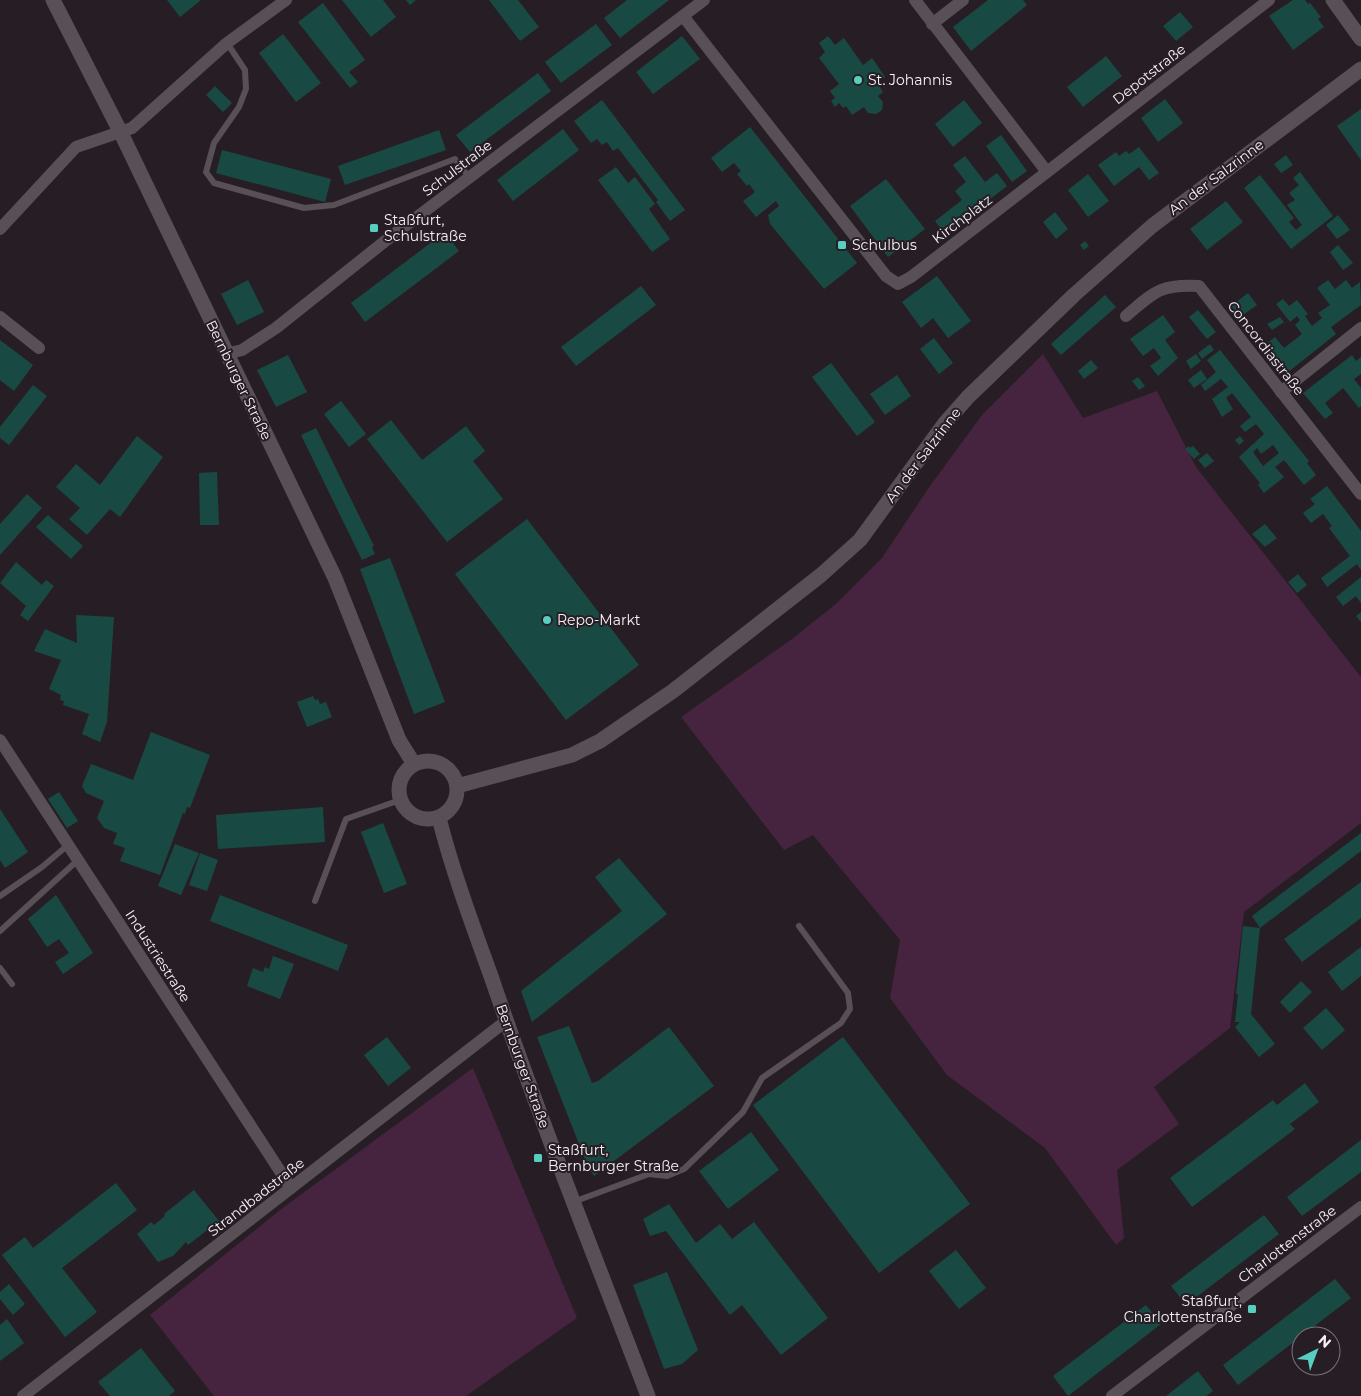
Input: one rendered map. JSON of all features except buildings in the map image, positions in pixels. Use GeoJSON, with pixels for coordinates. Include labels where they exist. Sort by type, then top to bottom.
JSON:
{"type":"FeatureCollection","features":[{"type":"Feature","properties":{"kind":"main road","name":"Bernburger Straße"},"geometry":{"type":"LineString","coordinates":[[54,0],[121,133],[335,578],[399,740],[414,764]]}},
{"type":"Feature","properties":{"kind":"main road"},"geometry":{"type":"LineString","coordinates":[[1333,0],[1361,39]]}},
{"type":"Feature","properties":{"kind":"main road","name":"An der Salzrinne"},"geometry":{"type":"LineString","coordinates":[[457,786],[572,755],[600,741],[673,691],[821,575],[860,540],[945,423],[968,397],[1082,286],[1160,220],[1361,69]]}},
{"type":"Feature","properties":{"kind":"main road"},"geometry":{"type":"LineString","coordinates":[[432,761],[441,764],[454,777],[457,786],[456,801],[446,814],[430,820],[412,815],[400,800],[398,792],[402,776],[414,764],[432,761]]}},
{"type":"Feature","properties":{"kind":"main road","name":"Bernburger Straße"},"geometry":{"type":"LineString","coordinates":[[439,818],[448,852],[506,1021],[648,1396]]}},
{"type":"Feature","properties":{"kind":"street"},"geometry":{"type":"LineString","coordinates":[[0,228],[76,147],[132,128],[226,43],[286,0]]}},
{"type":"Feature","properties":{"kind":"street","name":"Schulstraße"},"geometry":{"type":"LineString","coordinates":[[226,354],[242,350],[276,328],[469,178],[704,0]]}},
{"type":"Feature","properties":{"kind":"street"},"geometry":{"type":"LineString","coordinates":[[915,0],[1047,172]]}},
{"type":"Feature","properties":{"kind":"street"},"geometry":{"type":"LineString","coordinates":[[932,24],[962,0]]}},
{"type":"Feature","properties":{"kind":"street","name":"Depotstraße"},"geometry":{"type":"LineString","coordinates":[[1047,172],[1269,0]]}},
{"type":"Feature","properties":{"kind":"street","name":"Kirchplatz"},"geometry":{"type":"LineString","coordinates":[[683,16],[886,276],[898,284],[911,277],[1047,172]]}},
{"type":"Feature","properties":{"kind":"street","name":"Concordiastraße"},"geometry":{"type":"LineString","coordinates":[[1126,316],[1154,292],[1176,285],[1199,286],[1361,494]]}},
{"type":"Feature","properties":{"kind":"street"},"geometry":{"type":"LineString","coordinates":[[0,317],[39,348]]}},
{"type":"Feature","properties":{"kind":"street"},"geometry":{"type":"LineString","coordinates":[[1281,392],[1361,328]]}},
{"type":"Feature","properties":{"kind":"street","name":"Industriestraße"},"geometry":{"type":"LineString","coordinates":[[0,740],[291,1188]]}},
{"type":"Feature","properties":{"kind":"street","name":"Strandbadstraße"},"geometry":{"type":"LineString","coordinates":[[23,1396],[506,1021]]}},
{"type":"Feature","properties":{"kind":"street","name":"Charlottenstraße"},"geometry":{"type":"LineString","coordinates":[[1112,1396],[1361,1209]]}},
{"type":"Feature","properties":{"kind":"lane"},"geometry":{"type":"LineString","coordinates":[[226,43],[245,70],[246,89],[239,108],[214,143],[206,172],[214,183],[304,208],[334,205],[455,158],[469,178]]}},
{"type":"Feature","properties":{"kind":"lane"},"geometry":{"type":"LineString","coordinates":[[314,901],[346,819],[400,800]]}},
{"type":"Feature","properties":{"kind":"lane"},"geometry":{"type":"LineString","coordinates":[[0,896],[42,868],[68,844]]}},
{"type":"Feature","properties":{"kind":"lane"},"geometry":{"type":"LineString","coordinates":[[0,932],[78,860]]}},
{"type":"Feature","properties":{"kind":"lane"},"geometry":{"type":"LineString","coordinates":[[573,1202],[649,1174],[667,1176],[684,1169],[743,1112],[762,1078],[841,1023],[850,1009],[848,992],[799,926]]}},
{"type":"Feature","properties":{"kind":"lane"},"geometry":{"type":"LineString","coordinates":[[0,968],[12,984]]}},
{"type":"Feature","properties":{"kind":"shaded area"},"geometry":{"type":"Polygon","coordinates":[[[1043,354],[1083,418],[1157,391],[1196,467],[1361,677],[1361,823],[1244,912],[1230,1028],[1154,1087],[1179,1124],[1117,1170],[1124,1238],[1116,1245],[1045,1148],[947,1075],[890,998],[900,940],[813,835],[784,850],[681,717],[792,639],[837,603],[882,558],[930,486],[982,415],[1043,354]]]}},
{"type":"Feature","properties":{"kind":"shaded area"},"geometry":{"type":"Polygon","coordinates":[[[473,1068],[577,1318],[466,1396],[214,1396],[150,1315],[280,1210],[473,1068]]]}},
{"type":"Feature","properties":{"kind":"place","name":"St. Johannis"},"geometry":{"type":"Point","coordinates":[858,80]}},
{"type":"Feature","properties":{"kind":"place","name":"Staßfurt, Schulstraße"},"geometry":{"type":"Point","coordinates":[374,228]}},
{"type":"Feature","properties":{"kind":"place","name":"Schulbus"},"geometry":{"type":"Point","coordinates":[842,245]}},
{"type":"Feature","properties":{"kind":"place","name":"Repo-Markt"},"geometry":{"type":"Point","coordinates":[547,620]}},
{"type":"Feature","properties":{"kind":"place","name":"Staßfurt, Bernburger Straße"},"geometry":{"type":"Point","coordinates":[538,1158]}},
{"type":"Feature","properties":{"kind":"place","name":"Staßfurt, Charlottenstraße"},"geometry":{"type":"Point","coordinates":[1252,1309]}}]}
